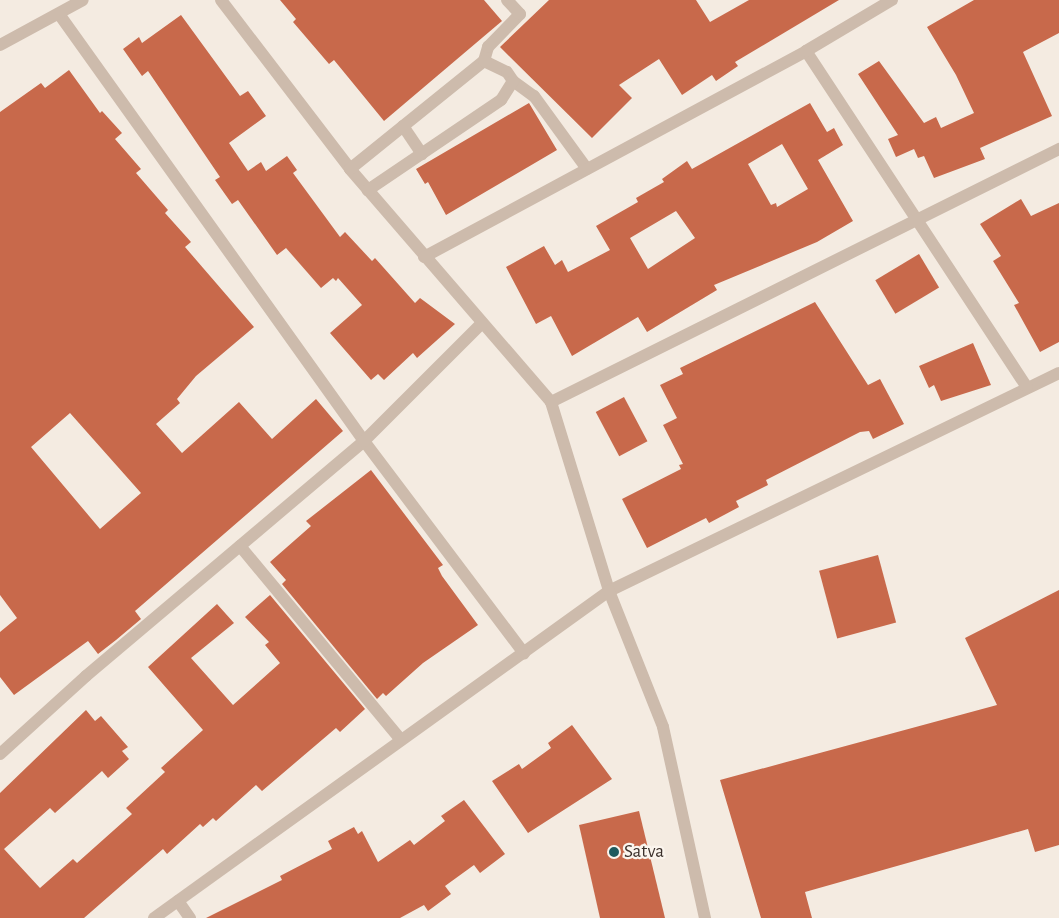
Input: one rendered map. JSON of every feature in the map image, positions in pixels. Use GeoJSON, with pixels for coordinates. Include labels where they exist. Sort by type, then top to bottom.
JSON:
{"type":"FeatureCollection","features":[{"type":"Feature","properties":{"kind":"street"},"geometry":{"type":"LineString","coordinates":[[0,44],[83,0]]}},
{"type":"Feature","properties":{"kind":"street"},"geometry":{"type":"LineString","coordinates":[[222,0],[350,169],[551,402],[609,591],[663,727],[706,918]]}},
{"type":"Feature","properties":{"kind":"street"},"geometry":{"type":"LineString","coordinates":[[350,169],[484,61],[488,47],[520,14],[508,0]]}},
{"type":"Feature","properties":{"kind":"street"},"geometry":{"type":"LineString","coordinates":[[424,257],[806,51],[892,0]]}},
{"type":"Feature","properties":{"kind":"street"},"geometry":{"type":"LineString","coordinates":[[59,14],[364,441],[524,653]]}},
{"type":"Feature","properties":{"kind":"street"},"geometry":{"type":"LineString","coordinates":[[806,51],[1028,387]]}},
{"type":"Feature","properties":{"kind":"street"},"geometry":{"type":"LineString","coordinates":[[484,61],[497,64],[513,81],[534,96],[587,169]]}},
{"type":"Feature","properties":{"kind":"street"},"geometry":{"type":"LineString","coordinates":[[368,190],[501,100],[513,81]]}},
{"type":"Feature","properties":{"kind":"street"},"geometry":{"type":"LineString","coordinates":[[403,126],[422,154]]}},
{"type":"Feature","properties":{"kind":"street"},"geometry":{"type":"LineString","coordinates":[[551,402],[1059,149]]}},
{"type":"Feature","properties":{"kind":"street"},"geometry":{"type":"LineString","coordinates":[[0,754],[86,676],[364,441],[482,323]]}},
{"type":"Feature","properties":{"kind":"street"},"geometry":{"type":"LineString","coordinates":[[154,918],[609,591],[1059,372]]}},
{"type":"Feature","properties":{"kind":"street"},"geometry":{"type":"LineString","coordinates":[[240,546],[401,740]]}},
{"type":"Feature","properties":{"kind":"street"},"geometry":{"type":"LineString","coordinates":[[178,901],[190,918]]}},
{"type":"Feature","properties":{"kind":"building"},"geometry":{"type":"Polygon","coordinates":[[[280,0],[484,0],[502,21],[384,121],[334,60],[329,64],[293,22],[296,19],[280,0]]]}},
{"type":"Feature","properties":{"kind":"building"},"geometry":{"type":"Polygon","coordinates":[[[549,0],[696,0],[710,22],[749,0],[839,0],[735,62],[738,66],[716,81],[712,75],[682,95],[659,59],[619,85],[632,98],[592,138],[500,47],[549,0]]]}},
{"type":"Feature","properties":{"kind":"building"},"geometry":{"type":"Polygon","coordinates":[[[974,0],[1059,0],[1059,33],[1023,52],[1052,116],[980,148],[985,159],[934,178],[924,156],[918,158],[914,149],[896,157],[888,139],[898,135],[858,74],[879,61],[924,123],[936,117],[941,128],[974,113],[956,75],[927,27],[974,0]]]}},
{"type":"Feature","properties":{"kind":"building"},"geometry":{"type":"Polygon","coordinates":[[[181,15],[240,96],[248,91],[266,116],[229,143],[248,171],[261,162],[266,171],[287,156],[297,170],[293,173],[340,237],[345,232],[372,261],[375,258],[415,303],[420,298],[455,324],[417,358],[413,353],[384,380],[378,374],[371,380],[330,333],[362,305],[338,278],[336,281],[333,278],[321,288],[286,248],[277,255],[238,200],[232,204],[215,180],[220,177],[148,71],[142,76],[123,49],[139,37],[142,43],[181,15]]]}},
{"type":"Feature","properties":{"kind":"building"},"geometry":{"type":"Polygon","coordinates":[[[69,70],[100,113],[102,111],[122,133],[115,139],[141,169],[136,173],[168,210],[165,213],[191,242],[185,247],[254,327],[196,376],[177,399],[180,403],[156,424],[182,453],[239,402],[272,439],[316,399],[343,431],[135,611],[141,619],[116,640],[98,654],[88,641],[14,695],[0,677],[0,632],[17,618],[0,595],[0,112],[41,83],[45,88],[69,70]],[[70,413],[31,447],[100,529],[141,493],[70,413]]]}},
{"type":"Feature","properties":{"kind":"building"},"geometry":{"type":"Polygon","coordinates":[[[529,103],[557,150],[446,215],[428,182],[425,184],[416,169],[529,103]]]}},
{"type":"Feature","properties":{"kind":"building"},"geometry":{"type":"Polygon","coordinates":[[[810,103],[827,132],[834,128],[843,145],[818,160],[853,221],[817,242],[714,285],[717,290],[647,332],[638,317],[572,356],[551,316],[536,324],[506,267],[544,246],[555,265],[562,260],[568,272],[610,250],[596,226],[638,202],[636,198],[664,182],[662,179],[687,161],[692,169],[810,103]],[[782,144],[748,164],[771,205],[776,203],[777,207],[808,189],[782,144]],[[676,211],[630,238],[648,269],[695,238],[676,211]]]}},
{"type":"Feature","properties":{"kind":"building"},"geometry":{"type":"Polygon","coordinates":[[[1021,199],[1031,216],[1059,203],[1059,342],[1040,352],[1014,305],[1019,303],[993,261],[1001,256],[980,224],[1021,199]]]}},
{"type":"Feature","properties":{"kind":"building"},"geometry":{"type":"Polygon","coordinates":[[[919,254],[939,287],[895,314],[875,280],[919,254]]]}},
{"type":"Feature","properties":{"kind":"building"},"geometry":{"type":"Polygon","coordinates":[[[815,302],[868,385],[880,379],[904,424],[873,439],[869,431],[860,432],[766,480],[768,485],[736,501],[739,507],[709,523],[706,518],[647,548],[622,499],[681,469],[679,465],[683,464],[663,425],[677,418],[660,385],[683,374],[680,368],[815,302]]]}},
{"type":"Feature","properties":{"kind":"building"},"geometry":{"type":"Polygon","coordinates":[[[973,343],[991,385],[941,401],[934,385],[929,388],[919,366],[973,343]]]}},
{"type":"Feature","properties":{"kind":"building"},"geometry":{"type":"Polygon","coordinates":[[[624,397],[647,441],[619,456],[596,412],[624,397]]]}},
{"type":"Feature","properties":{"kind":"building"},"geometry":{"type":"Polygon","coordinates":[[[371,470],[443,565],[438,568],[442,576],[478,625],[423,663],[386,696],[383,693],[377,699],[282,584],[286,580],[270,562],[311,526],[306,521],[371,470]]]}},
{"type":"Feature","properties":{"kind":"building"},"geometry":{"type":"Polygon","coordinates":[[[878,555],[896,623],[837,638],[819,571],[878,555]]]}},
{"type":"Feature","properties":{"kind":"building"},"geometry":{"type":"Polygon","coordinates":[[[1059,590],[1059,845],[1035,852],[1028,829],[805,892],[812,918],[761,918],[720,780],[997,705],[965,638],[1059,590]]]}},
{"type":"Feature","properties":{"kind":"building"},"geometry":{"type":"Polygon","coordinates":[[[270,595],[365,709],[340,732],[336,728],[262,791],[256,785],[216,821],[213,818],[203,827],[200,824],[167,854],[163,849],[84,918],[0,918],[0,793],[86,710],[95,721],[101,716],[128,747],[122,751],[129,759],[108,778],[102,771],[55,813],[50,808],[4,849],[40,888],[73,859],[77,863],[132,814],[126,808],[165,772],[161,768],[203,730],[148,667],[217,604],[234,623],[191,658],[233,705],[280,663],[265,645],[269,642],[245,617],[270,595]]]}},
{"type":"Feature","properties":{"kind":"building"},"geometry":{"type":"Polygon","coordinates":[[[572,725],[612,779],[528,833],[492,781],[519,764],[522,769],[551,748],[548,743],[572,725]]]}},
{"type":"Feature","properties":{"kind":"building"},"geometry":{"type":"Polygon","coordinates":[[[464,800],[505,854],[480,873],[474,865],[445,886],[451,894],[428,911],[424,905],[400,918],[206,918],[282,880],[280,876],[332,849],[328,841],[354,827],[358,834],[362,831],[378,862],[410,840],[414,845],[445,821],[441,816],[464,800]]]}},
{"type":"Feature","properties":{"kind":"building","name":"Satva"},"geometry":{"type":"Polygon","coordinates":[[[639,811],[665,918],[600,918],[579,825],[639,811]]]}},
{"type":"Feature","properties":{"kind":"place","name":"Satva"},"geometry":{"type":"Point","coordinates":[614,852]}}]}
